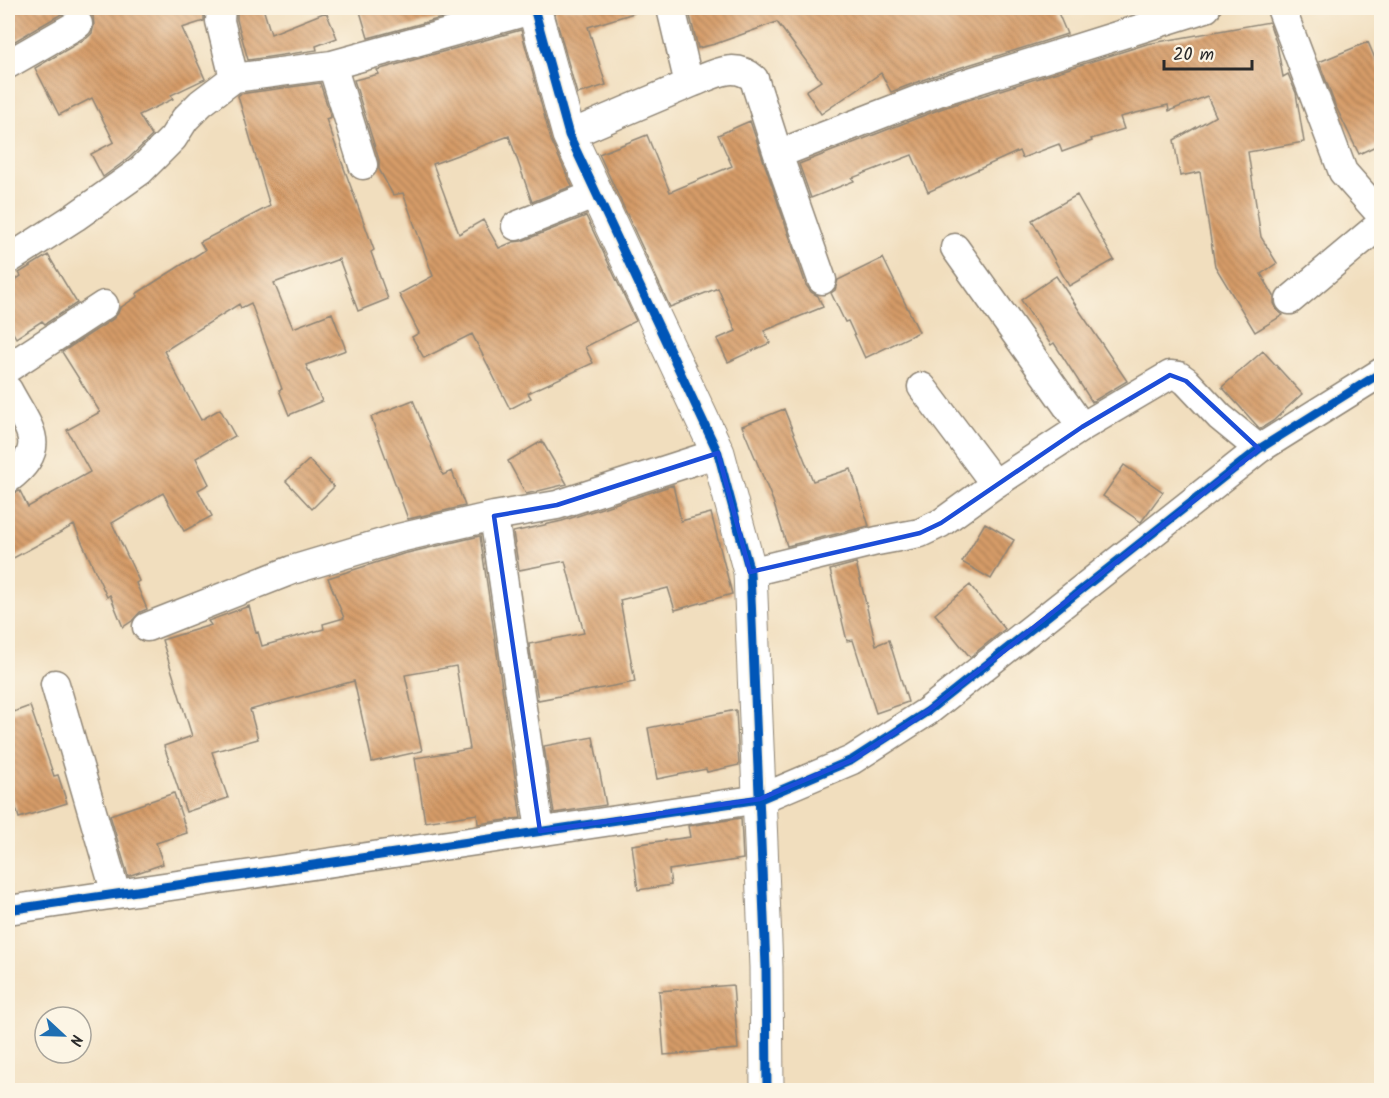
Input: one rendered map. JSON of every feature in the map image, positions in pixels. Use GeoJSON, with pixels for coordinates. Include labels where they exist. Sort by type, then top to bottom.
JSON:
{"type":"FeatureCollection","features":[{"type":"Feature","properties":{"kind":"street"},"geometry":{"type":"LineString","coordinates":[[221,8],[220,21],[234,78]]}},
{"type":"Feature","properties":{"kind":"street"},"geometry":{"type":"LineString","coordinates":[[8,260],[75,217],[140,171],[173,138],[185,119],[201,103],[234,78],[332,64],[534,8],[569,135],[718,453],[750,572],[760,799],[767,1090]]}},
{"type":"Feature","properties":{"kind":"street"},"geometry":{"type":"LineString","coordinates":[[671,8],[689,84]]}},
{"type":"Feature","properties":{"kind":"street"},"geometry":{"type":"LineString","coordinates":[[778,154],[938,92],[1206,8]]}},
{"type":"Feature","properties":{"kind":"street"},"geometry":{"type":"LineString","coordinates":[[1281,8],[1343,172],[1382,216]]}},
{"type":"Feature","properties":{"kind":"street"},"geometry":{"type":"LineString","coordinates":[[8,64],[78,24]]}},
{"type":"Feature","properties":{"kind":"street"},"geometry":{"type":"LineString","coordinates":[[332,64],[363,165]]}},
{"type":"Feature","properties":{"kind":"street"},"geometry":{"type":"LineString","coordinates":[[569,135],[725,71],[740,69],[746,72],[753,79],[822,280]]}},
{"type":"Feature","properties":{"kind":"street"},"geometry":{"type":"LineString","coordinates":[[516,226],[596,194]]}},
{"type":"Feature","properties":{"kind":"street"},"geometry":{"type":"LineString","coordinates":[[1290,300],[1382,223]]}},
{"type":"Feature","properties":{"kind":"street"},"geometry":{"type":"LineString","coordinates":[[955,248],[1082,427]]}},
{"type":"Feature","properties":{"kind":"street"},"geometry":{"type":"LineString","coordinates":[[8,368],[104,305]]}},
{"type":"Feature","properties":{"kind":"street"},"geometry":{"type":"LineString","coordinates":[[8,910],[760,799],[852,760],[928,711],[1259,449],[1382,372]]}},
{"type":"Feature","properties":{"kind":"street"},"geometry":{"type":"LineString","coordinates":[[750,572],[877,541],[920,533],[941,523],[995,484],[1082,427],[1170,375],[1179,376],[1220,417],[1259,449]]}},
{"type":"Feature","properties":{"kind":"street"},"geometry":{"type":"LineString","coordinates":[[922,387],[995,484]]}},
{"type":"Feature","properties":{"kind":"street"},"geometry":{"type":"LineString","coordinates":[[8,390],[33,436],[33,449],[20,470],[8,479]]}},
{"type":"Feature","properties":{"kind":"street"},"geometry":{"type":"LineString","coordinates":[[147,627],[292,570],[399,538],[494,516],[557,505],[718,453]]}},
{"type":"Feature","properties":{"kind":"street"},"geometry":{"type":"LineString","coordinates":[[494,516],[540,831]]}},
{"type":"Feature","properties":{"kind":"street"},"geometry":{"type":"LineString","coordinates":[[56,684],[116,894]]}},
{"type":"Feature","properties":{"kind":"highlighted area"},"geometry":{"type":"Polygon","coordinates":[[[1170,375],[1186,381],[1259,449],[928,711],[852,760],[760,799],[540,831],[494,516],[557,505],[718,453],[750,572],[920,533],[941,523],[1082,427],[1170,375]]]}},
{"type":"Feature","properties":{"kind":"building"},"geometry":{"type":"Polygon","coordinates":[[[8,8],[79,8],[70,9],[8,45],[8,8]]]}},
{"type":"Feature","properties":{"kind":"building"},"geometry":{"type":"Polygon","coordinates":[[[79,8],[204,8],[204,21],[182,28],[205,79],[171,95],[173,99],[139,115],[152,136],[129,158],[103,177],[91,154],[114,142],[92,98],[59,115],[35,68],[92,33],[93,16],[79,8]]]}},
{"type":"Feature","properties":{"kind":"building"},"geometry":{"type":"Polygon","coordinates":[[[263,8],[271,34],[326,12],[337,38],[316,46],[317,50],[248,60],[237,20],[237,10],[263,8]]]}},
{"type":"Feature","properties":{"kind":"building"},"geometry":{"type":"Polygon","coordinates":[[[359,8],[478,8],[368,38],[359,8]]]}},
{"type":"Feature","properties":{"kind":"building"},"geometry":{"type":"Polygon","coordinates":[[[553,8],[633,8],[634,13],[588,27],[606,85],[577,94],[553,8]]]}},
{"type":"Feature","properties":{"kind":"building"},"geometry":{"type":"Polygon","coordinates":[[[688,8],[1056,8],[1067,34],[933,76],[891,92],[881,73],[821,114],[806,91],[821,81],[777,22],[698,48],[688,8]]]}},
{"type":"Feature","properties":{"kind":"building"},"geometry":{"type":"Polygon","coordinates":[[[1269,22],[1277,45],[1283,77],[1288,74],[1296,93],[1304,142],[1248,152],[1261,237],[1277,263],[1261,274],[1274,296],[1277,310],[1283,315],[1255,332],[1215,266],[1200,172],[1180,176],[1174,140],[1216,116],[1207,96],[1169,111],[1168,105],[1120,117],[1124,129],[1091,139],[1092,141],[1062,152],[1059,144],[1022,158],[1019,151],[928,192],[912,155],[852,178],[854,181],[811,198],[799,164],[943,108],[1147,44],[1269,22]]]}},
{"type":"Feature","properties":{"kind":"building"},"geometry":{"type":"Polygon","coordinates":[[[521,30],[551,140],[572,186],[532,202],[509,136],[433,164],[459,234],[483,220],[499,248],[586,216],[636,321],[585,347],[593,363],[528,393],[531,398],[510,409],[472,334],[424,358],[412,337],[419,333],[399,294],[433,276],[403,193],[393,195],[379,169],[379,160],[354,80],[379,74],[377,70],[521,30]]]}},
{"type":"Feature","properties":{"kind":"building"},"geometry":{"type":"Polygon","coordinates":[[[1368,42],[1382,75],[1382,143],[1359,154],[1335,105],[1319,62],[1368,42]]]}},
{"type":"Feature","properties":{"kind":"building"},"geometry":{"type":"Polygon","coordinates":[[[320,83],[331,117],[326,119],[374,250],[371,252],[388,299],[358,311],[339,259],[274,283],[293,328],[332,313],[346,350],[306,365],[322,401],[289,415],[251,303],[241,308],[239,304],[164,351],[201,420],[220,409],[235,436],[196,458],[209,484],[198,490],[212,516],[184,531],[163,493],[112,523],[139,581],[136,583],[147,609],[123,627],[110,595],[107,597],[74,525],[8,561],[8,495],[20,491],[28,507],[90,472],[67,430],[100,412],[62,352],[113,319],[120,308],[138,296],[136,294],[205,250],[200,242],[270,206],[238,96],[320,83]]]}},
{"type":"Feature","properties":{"kind":"building"},"geometry":{"type":"Polygon","coordinates":[[[750,121],[806,285],[818,296],[823,307],[764,331],[770,343],[728,362],[717,339],[736,331],[718,288],[670,307],[599,154],[647,135],[670,192],[732,166],[718,135],[750,121]]]}},
{"type":"Feature","properties":{"kind":"building"},"geometry":{"type":"Polygon","coordinates":[[[1077,195],[1114,260],[1069,286],[1032,220],[1077,195]]]}},
{"type":"Feature","properties":{"kind":"building"},"geometry":{"type":"Polygon","coordinates":[[[48,255],[77,303],[45,324],[42,321],[16,338],[8,324],[8,285],[21,276],[19,273],[48,255]]]}},
{"type":"Feature","properties":{"kind":"building"},"geometry":{"type":"Polygon","coordinates":[[[883,258],[919,332],[865,358],[848,321],[845,322],[831,293],[835,290],[838,280],[883,258]]]}},
{"type":"Feature","properties":{"kind":"building"},"geometry":{"type":"Polygon","coordinates":[[[1056,276],[1127,381],[1092,402],[1054,343],[1051,345],[1021,300],[1056,276]]]}},
{"type":"Feature","properties":{"kind":"building"},"geometry":{"type":"Polygon","coordinates":[[[1263,351],[1302,394],[1273,421],[1260,429],[1222,387],[1263,351]]]}},
{"type":"Feature","properties":{"kind":"building"},"geometry":{"type":"Polygon","coordinates":[[[413,400],[443,475],[452,471],[465,506],[408,519],[371,417],[413,400]]]}},
{"type":"Feature","properties":{"kind":"building"},"geometry":{"type":"Polygon","coordinates":[[[784,409],[813,481],[851,469],[869,526],[787,546],[773,501],[742,426],[784,409]]]}},
{"type":"Feature","properties":{"kind":"building"},"geometry":{"type":"Polygon","coordinates":[[[542,441],[567,484],[526,494],[508,461],[542,441]]]}},
{"type":"Feature","properties":{"kind":"building"},"geometry":{"type":"Polygon","coordinates":[[[309,460],[334,487],[312,509],[286,481],[309,460]]]}},
{"type":"Feature","properties":{"kind":"building"},"geometry":{"type":"Polygon","coordinates":[[[1124,465],[1163,492],[1141,522],[1103,496],[1124,465]]]}},
{"type":"Feature","properties":{"kind":"building"},"geometry":{"type":"Polygon","coordinates":[[[673,485],[681,521],[711,513],[732,594],[675,610],[668,588],[620,600],[635,682],[538,700],[529,644],[584,633],[565,561],[519,570],[513,532],[562,521],[673,485]]]}},
{"type":"Feature","properties":{"kind":"building"},"geometry":{"type":"Polygon","coordinates":[[[985,523],[1014,540],[991,579],[962,562],[985,523]]]}},
{"type":"Feature","properties":{"kind":"building"},"geometry":{"type":"Polygon","coordinates":[[[480,536],[521,818],[478,824],[477,814],[425,822],[415,758],[470,749],[456,666],[405,675],[422,751],[372,762],[354,681],[250,710],[258,739],[212,752],[228,798],[186,812],[164,746],[192,736],[162,640],[211,625],[208,621],[249,606],[262,646],[324,629],[323,624],[344,618],[328,578],[403,554],[480,536]]]}},
{"type":"Feature","properties":{"kind":"building"},"geometry":{"type":"Polygon","coordinates":[[[856,563],[876,645],[889,640],[908,702],[876,713],[853,640],[847,641],[830,570],[856,563]]]}},
{"type":"Feature","properties":{"kind":"building"},"geometry":{"type":"Polygon","coordinates":[[[970,585],[1005,629],[970,657],[935,614],[970,585]]]}},
{"type":"Feature","properties":{"kind":"building"},"geometry":{"type":"Polygon","coordinates":[[[30,706],[54,776],[58,775],[67,803],[19,818],[8,782],[8,714],[30,706]]]}},
{"type":"Feature","properties":{"kind":"building"},"geometry":{"type":"Polygon","coordinates":[[[736,710],[739,765],[657,779],[648,728],[736,710]]]}},
{"type":"Feature","properties":{"kind":"building"},"geometry":{"type":"Polygon","coordinates":[[[593,737],[606,805],[554,813],[544,746],[593,737]]]}},
{"type":"Feature","properties":{"kind":"building"},"geometry":{"type":"Polygon","coordinates":[[[174,793],[187,833],[156,843],[163,864],[128,876],[110,815],[174,793]]]}},
{"type":"Feature","properties":{"kind":"building"},"geometry":{"type":"Polygon","coordinates":[[[741,818],[743,859],[669,870],[671,885],[638,890],[632,845],[690,837],[688,826],[741,818]]]}},
{"type":"Feature","properties":{"kind":"building"},"geometry":{"type":"Polygon","coordinates":[[[733,985],[738,1049],[664,1055],[659,991],[733,985]]]}},
{"type":"Feature","properties":{"kind":"cycle path"},"geometry":{"type":"LineString","coordinates":[[534,8],[569,135],[718,453],[750,572],[766,967],[767,1090]]}},
{"type":"Feature","properties":{"kind":"cycle path"},"geometry":{"type":"LineString","coordinates":[[8,910],[760,799],[852,760],[928,711],[1259,449],[1382,372]]}}]}
